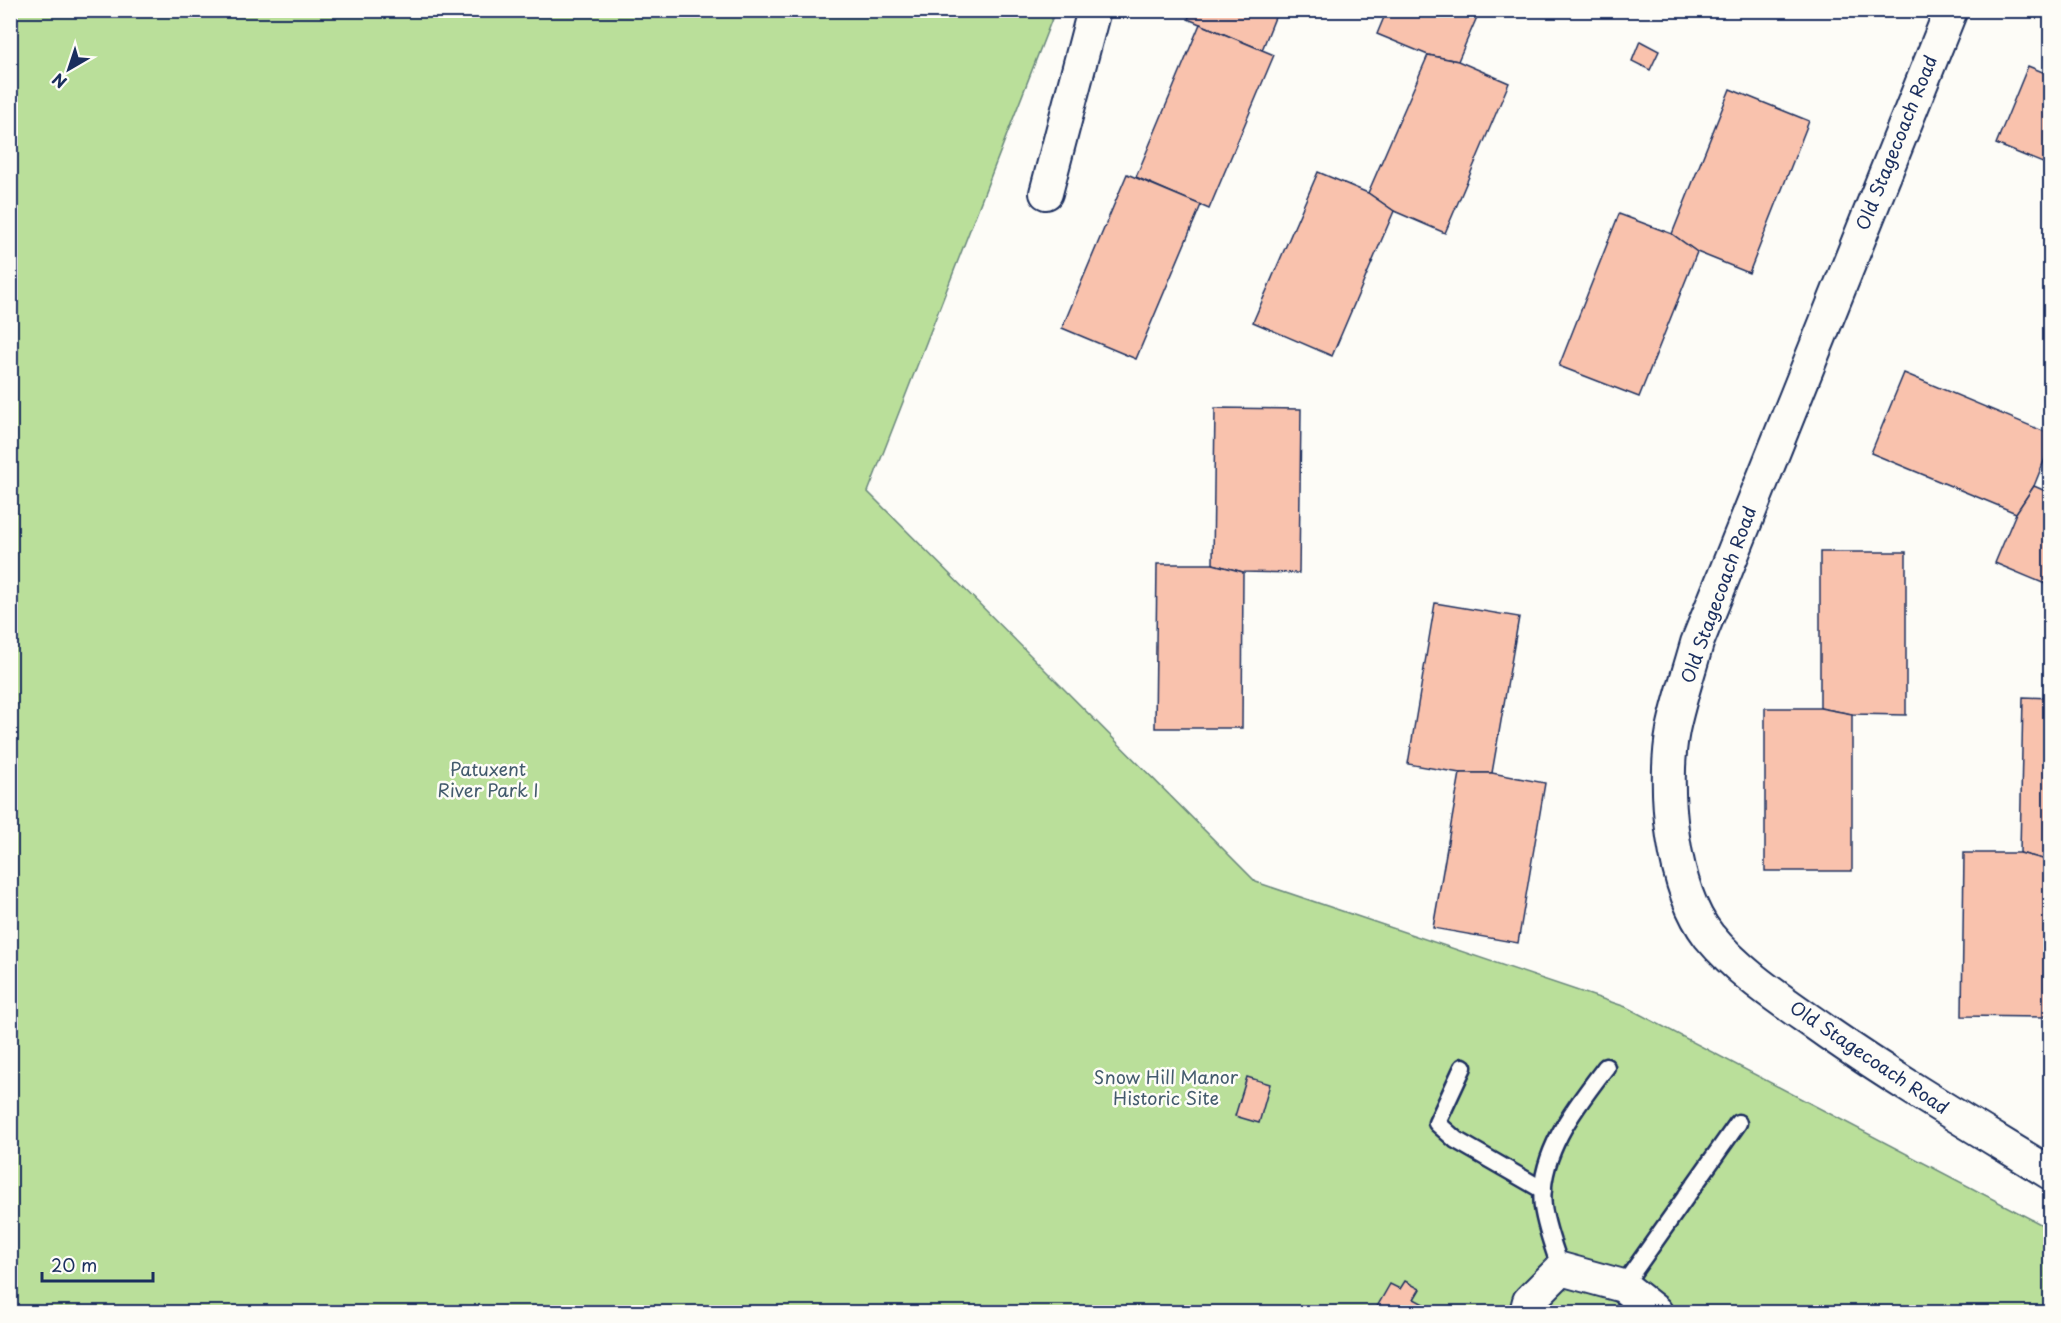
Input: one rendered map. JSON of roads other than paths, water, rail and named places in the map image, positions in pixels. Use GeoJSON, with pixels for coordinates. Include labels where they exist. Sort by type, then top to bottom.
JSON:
{"type":"FeatureCollection","features":[{"type":"Feature","properties":{"kind":"street"},"geometry":{"type":"LineString","coordinates":[[1046,193],[1094,10]]}},
{"type":"Feature","properties":{"kind":"street","name":"Old Stagecoach Road"},"geometry":{"type":"LineString","coordinates":[[1951,10],[1697,643],[1673,730],[1669,759],[1669,799],[1681,872],[1690,901],[1708,934],[1733,962],[1757,983],[1895,1079],[2050,1173]]}},
{"type":"Feature","properties":{"kind":"street"},"geometry":{"type":"LineString","coordinates":[[1526,1312],[1529,1301],[1561,1269],[1623,1286],[1656,1312]]}},
{"type":"Feature","properties":{"kind":"lane"},"geometry":{"type":"LineString","coordinates":[[1463,1067],[1437,1123],[1456,1140],[1543,1190]]}},
{"type":"Feature","properties":{"kind":"lane"},"geometry":{"type":"LineString","coordinates":[[1561,1269],[1548,1232],[1543,1206],[1544,1168],[1576,1105],[1605,1067]]}},
{"type":"Feature","properties":{"kind":"lane"},"geometry":{"type":"LineString","coordinates":[[1623,1286],[1738,1123]]}},
{"type":"Feature","properties":{"kind":"park label","name":"Patuxent River Park I"},"geometry":{"type":"Point","coordinates":[488,780]}},
{"type":"Feature","properties":{"kind":"park label","name":"Snow Hill Manor Historic Site"},"geometry":{"type":"Point","coordinates":[1166,1088]}}]}
